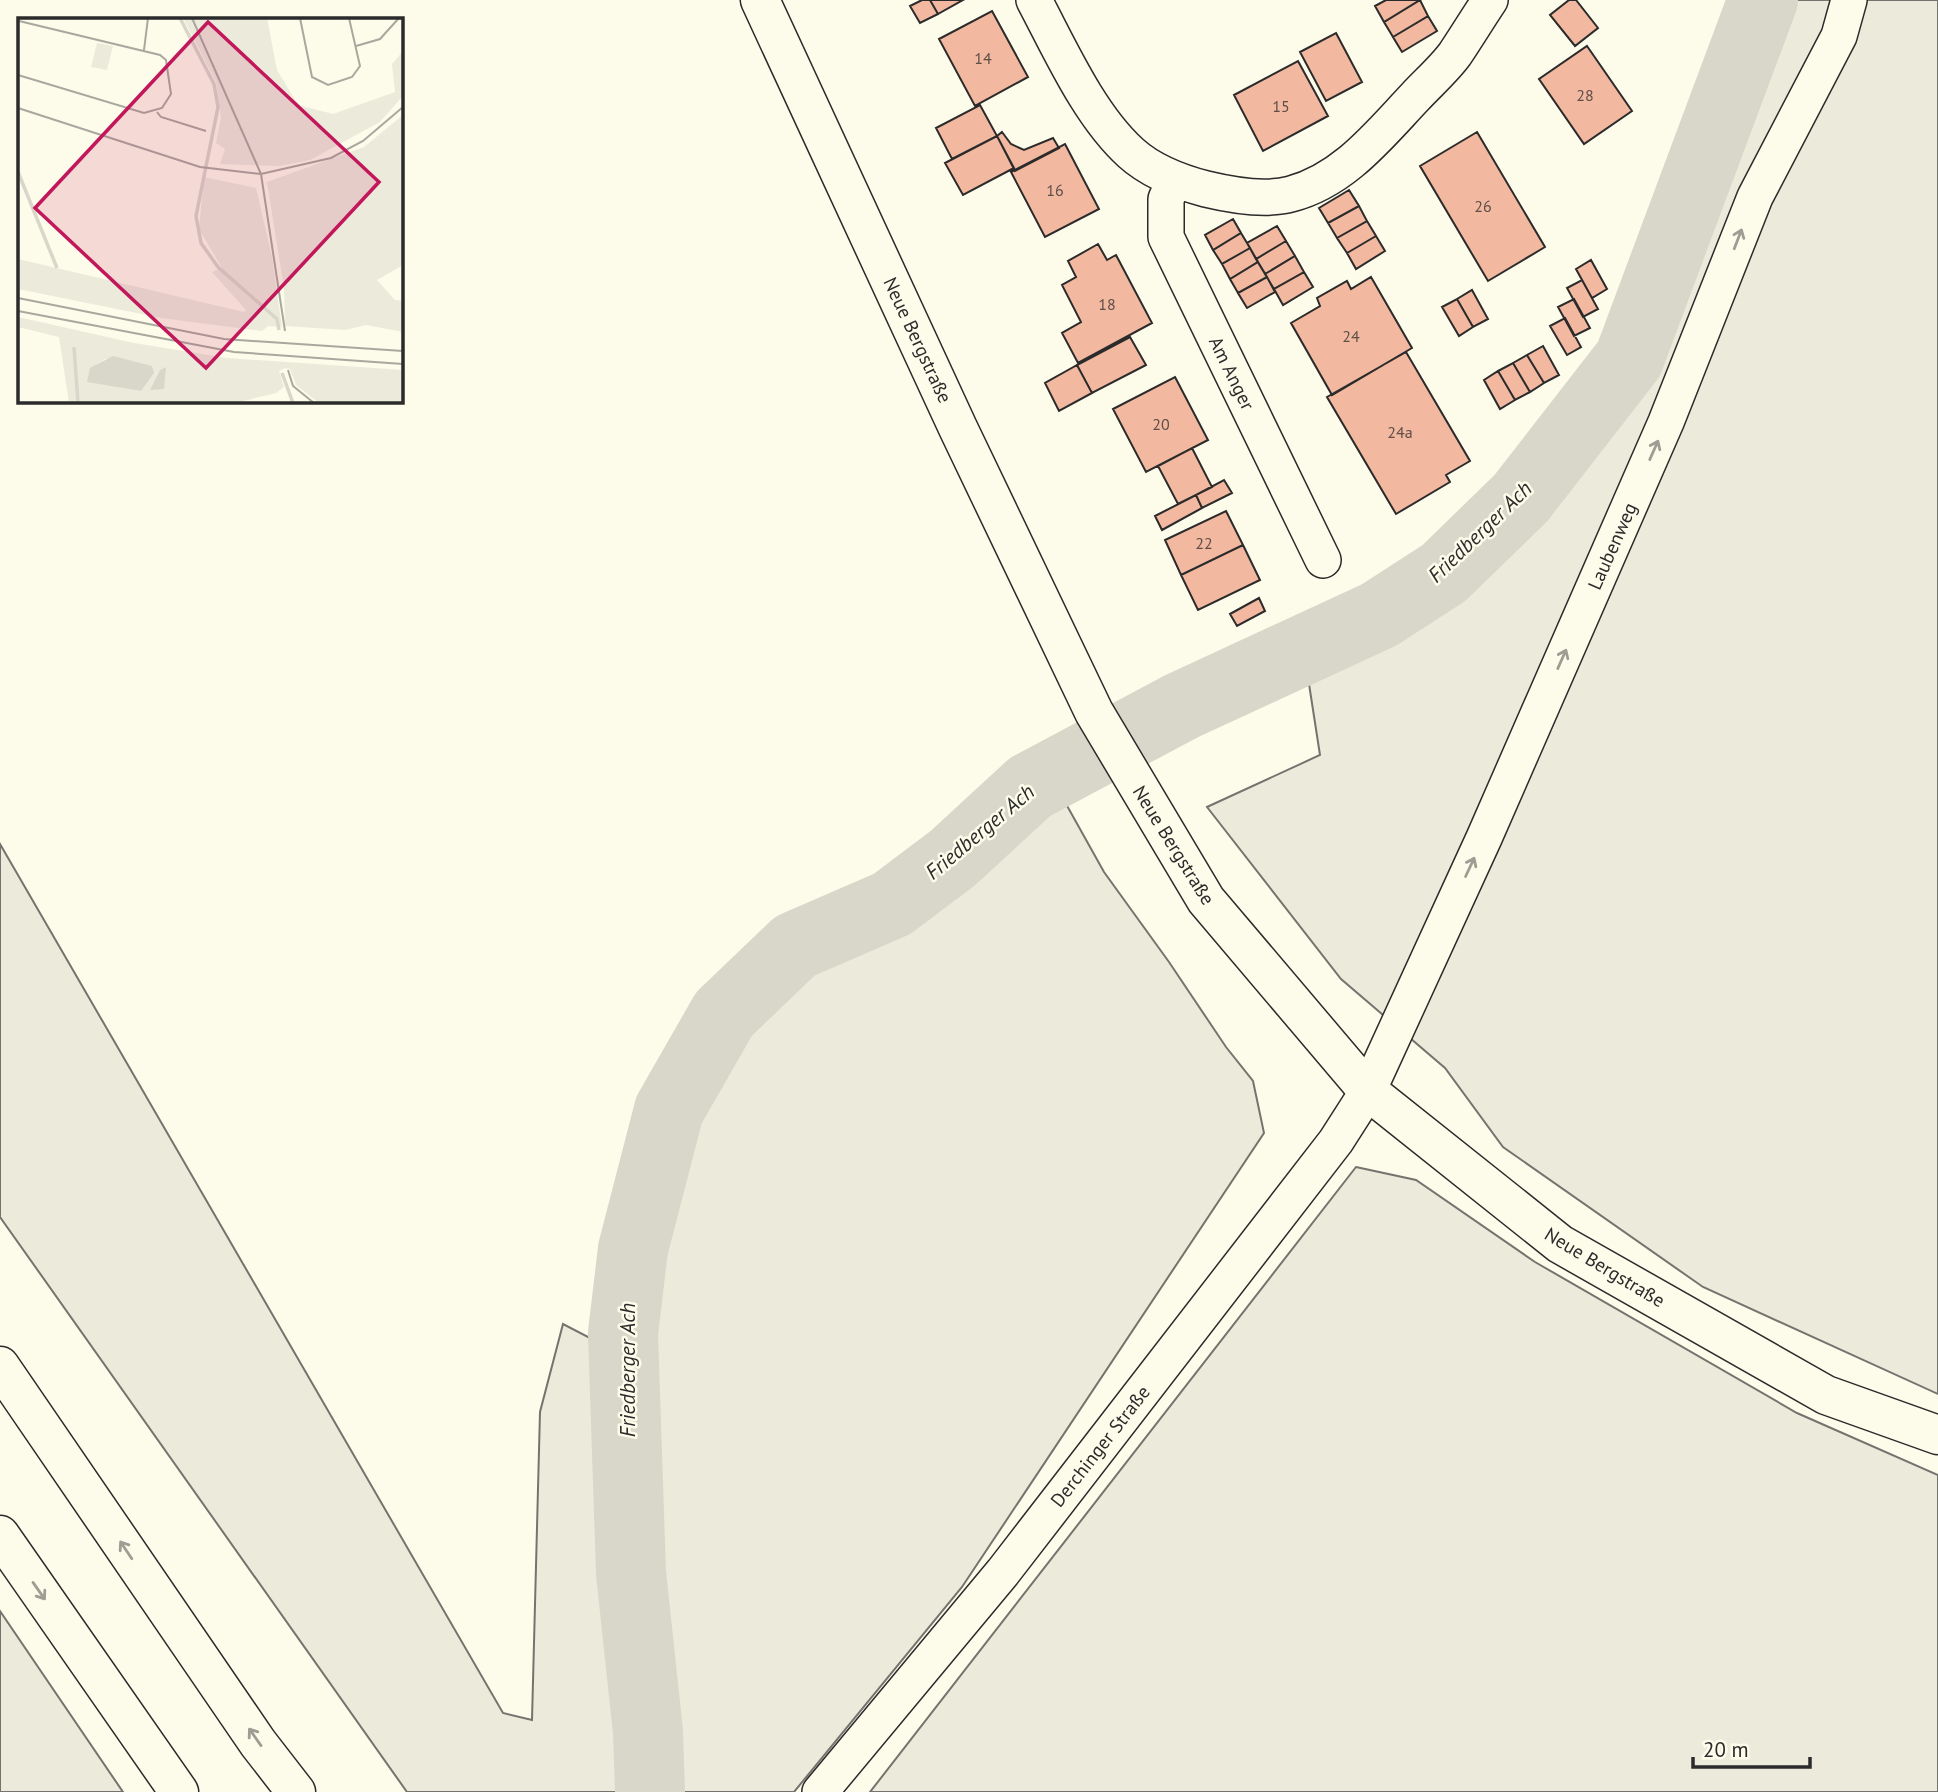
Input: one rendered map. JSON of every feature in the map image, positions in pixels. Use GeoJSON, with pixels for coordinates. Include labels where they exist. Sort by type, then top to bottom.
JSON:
{"type":"FeatureCollection","features":[{"type":"Feature","properties":{"kind":"main road","name":"Neue Bergstraße"},"geometry":{"type":"LineString","coordinates":[[760,0],[958,428],[1094,712],[1206,900],[1368,1091],[1560,1244],[1826,1395],[1938,1435]]}},
{"type":"Feature","properties":{"kind":"main road"},"geometry":{"type":"LineString","coordinates":[[0,1366],[258,1743],[296,1792]]}},
{"type":"Feature","properties":{"kind":"main road"},"geometry":{"type":"LineString","coordinates":[[0,1535],[179,1792]]}},
{"type":"Feature","properties":{"kind":"street"},"geometry":{"type":"LineString","coordinates":[[1034,0],[1072,73],[1099,115],[1131,153],[1174,181],[1218,192],[1257,196],[1289,195],[1318,184],[1347,166],[1453,56],[1490,0]]}},
{"type":"Feature","properties":{"kind":"street","name":"Laubenweg"},"geometry":{"type":"LineString","coordinates":[[1368,1091],[1666,422],[1755,197],[1839,36],[1849,0]]}},
{"type":"Feature","properties":{"kind":"street","name":"Am Anger"},"geometry":{"type":"LineString","coordinates":[[1174,181],[1166,199],[1166,237],[1323,561]]}},
{"type":"Feature","properties":{"kind":"street","name":"Derchinger Straße"},"geometry":{"type":"LineString","coordinates":[[820,1792],[1003,1572],[1336,1141],[1368,1091]]}},
{"type":"Feature","properties":{"kind":"shaded area"},"geometry":{"type":"Polygon","coordinates":[[[1780,0],[1938,0],[1938,1394],[1703,1287],[1503,1147],[1445,1068],[1341,979],[1207,807],[1320,755],[1307,671],[1409,624],[1472,577],[1541,502],[1650,361],[1780,0]]]}},
{"type":"Feature","properties":{"kind":"shaded area"},"geometry":{"type":"Polygon","coordinates":[[[1056,786],[1104,872],[1226,1047],[1253,1081],[1264,1133],[962,1587],[794,1792],[407,1792],[0,1217],[0,844],[503,1713],[532,1720],[540,1412],[563,1324],[642,1365],[662,1246],[693,1117],[739,1025],[801,963],[899,928],[925,912],[1056,786]]]}},
{"type":"Feature","properties":{"kind":"shaded area"},"geometry":{"type":"Polygon","coordinates":[[[1356,1167],[1416,1180],[1535,1262],[1797,1413],[1938,1475],[1938,1792],[870,1792],[1356,1167]]]}},
{"type":"Feature","properties":{"kind":"shaded area"},"geometry":{"type":"Polygon","coordinates":[[[0,1611],[123,1792],[0,1792],[0,1611]]]}},
{"type":"Feature","properties":{"kind":"building"},"geometry":{"type":"Polygon","coordinates":[[[922,0],[930,0],[938,14],[920,23],[910,6],[922,0]]]}},
{"type":"Feature","properties":{"kind":"building"},"geometry":{"type":"Polygon","coordinates":[[[930,0],[963,0],[938,14],[930,0]]]}},
{"type":"Feature","properties":{"kind":"building"},"geometry":{"type":"Polygon","coordinates":[[[1386,0],[1420,0],[1384,22],[1375,6],[1386,0]]]}},
{"type":"Feature","properties":{"kind":"building"},"geometry":{"type":"Polygon","coordinates":[[[1420,0],[1428,16],[1393,37],[1384,22],[1420,0]]]}},
{"type":"Feature","properties":{"kind":"building"},"geometry":{"type":"Polygon","coordinates":[[[1569,0],[1576,0],[1598,28],[1575,46],[1550,15],[1569,0]]]}},
{"type":"Feature","properties":{"kind":"building"},"geometry":{"type":"Polygon","coordinates":[[[992,11],[1028,77],[975,106],[939,39],[992,11]]]}},
{"type":"Feature","properties":{"kind":"building"},"geometry":{"type":"Polygon","coordinates":[[[1428,16],[1437,31],[1402,52],[1393,37],[1428,16]]]}},
{"type":"Feature","properties":{"kind":"building"},"geometry":{"type":"Polygon","coordinates":[[[1336,33],[1362,82],[1326,101],[1300,52],[1336,33]]]}},
{"type":"Feature","properties":{"kind":"building"},"geometry":{"type":"Polygon","coordinates":[[[1587,46],[1632,111],[1584,144],[1539,79],[1587,46]]]}},
{"type":"Feature","properties":{"kind":"building"},"geometry":{"type":"Polygon","coordinates":[[[1298,61],[1328,116],[1263,151],[1234,95],[1298,61]]]}},
{"type":"Feature","properties":{"kind":"building"},"geometry":{"type":"Polygon","coordinates":[[[980,105],[997,136],[952,159],[936,128],[980,105]]]}},
{"type":"Feature","properties":{"kind":"building"},"geometry":{"type":"Polygon","coordinates":[[[1002,132],[1011,144],[1024,150],[1053,138],[1059,148],[1015,171],[997,136],[1002,132]]]}},
{"type":"Feature","properties":{"kind":"building"},"geometry":{"type":"Polygon","coordinates":[[[1477,132],[1545,247],[1488,281],[1420,166],[1477,132]]]}},
{"type":"Feature","properties":{"kind":"building"},"geometry":{"type":"Polygon","coordinates":[[[997,136],[1014,168],[963,195],[945,163],[997,136]]]}},
{"type":"Feature","properties":{"kind":"building"},"geometry":{"type":"Polygon","coordinates":[[[1065,144],[1099,209],[1045,237],[1011,172],[1065,144]]]}},
{"type":"Feature","properties":{"kind":"building"},"geometry":{"type":"Polygon","coordinates":[[[1349,190],[1359,206],[1328,223],[1319,208],[1349,190]]]}},
{"type":"Feature","properties":{"kind":"building"},"geometry":{"type":"Polygon","coordinates":[[[1359,206],[1367,221],[1337,238],[1328,223],[1359,206]]]}},
{"type":"Feature","properties":{"kind":"building"},"geometry":{"type":"Polygon","coordinates":[[[1233,219],[1241,233],[1213,250],[1205,235],[1233,219]]]}},
{"type":"Feature","properties":{"kind":"building"},"geometry":{"type":"Polygon","coordinates":[[[1367,221],[1376,236],[1347,253],[1337,238],[1367,221]]]}},
{"type":"Feature","properties":{"kind":"building"},"geometry":{"type":"Polygon","coordinates":[[[1277,226],[1286,241],[1256,259],[1247,243],[1277,226]]]}},
{"type":"Feature","properties":{"kind":"building"},"geometry":{"type":"Polygon","coordinates":[[[1241,233],[1250,248],[1222,264],[1213,250],[1241,233]]]}},
{"type":"Feature","properties":{"kind":"building"},"geometry":{"type":"Polygon","coordinates":[[[1376,236],[1385,251],[1356,269],[1347,253],[1376,236]]]}},
{"type":"Feature","properties":{"kind":"building"},"geometry":{"type":"Polygon","coordinates":[[[1286,241],[1295,256],[1265,274],[1256,259],[1286,241]]]}},
{"type":"Feature","properties":{"kind":"building"},"geometry":{"type":"Polygon","coordinates":[[[1098,244],[1107,260],[1116,255],[1152,323],[1078,363],[1062,333],[1081,322],[1062,285],[1076,277],[1068,261],[1098,244]]]}},
{"type":"Feature","properties":{"kind":"building"},"geometry":{"type":"Polygon","coordinates":[[[1250,248],[1258,262],[1230,279],[1222,264],[1250,248]]]}},
{"type":"Feature","properties":{"kind":"building"},"geometry":{"type":"Polygon","coordinates":[[[1295,256],[1304,272],[1274,289],[1265,274],[1295,256]]]}},
{"type":"Feature","properties":{"kind":"building"},"geometry":{"type":"Polygon","coordinates":[[[1591,260],[1607,289],[1592,298],[1576,269],[1591,260]]]}},
{"type":"Feature","properties":{"kind":"building"},"geometry":{"type":"Polygon","coordinates":[[[1258,262],[1267,277],[1238,293],[1230,279],[1258,262]]]}},
{"type":"Feature","properties":{"kind":"building"},"geometry":{"type":"Polygon","coordinates":[[[1304,272],[1313,287],[1283,305],[1274,289],[1304,272]]]}},
{"type":"Feature","properties":{"kind":"building"},"geometry":{"type":"Polygon","coordinates":[[[1267,277],[1275,292],[1247,308],[1238,293],[1267,277]]]}},
{"type":"Feature","properties":{"kind":"building"},"geometry":{"type":"Polygon","coordinates":[[[1371,277],[1412,348],[1332,395],[1291,323],[1320,306],[1317,298],[1347,281],[1351,289],[1371,277]]]}},
{"type":"Feature","properties":{"kind":"building"},"geometry":{"type":"Polygon","coordinates":[[[1582,280],[1598,309],[1583,317],[1567,288],[1582,280]]]}},
{"type":"Feature","properties":{"kind":"building"},"geometry":{"type":"Polygon","coordinates":[[[1472,290],[1488,319],[1473,327],[1457,299],[1472,290]]]}},
{"type":"Feature","properties":{"kind":"building"},"geometry":{"type":"Polygon","coordinates":[[[1457,299],[1473,327],[1459,336],[1442,307],[1457,299]]]}},
{"type":"Feature","properties":{"kind":"building"},"geometry":{"type":"Polygon","coordinates":[[[1574,299],[1590,328],[1574,336],[1558,307],[1574,299]]]}},
{"type":"Feature","properties":{"kind":"building"},"geometry":{"type":"Polygon","coordinates":[[[1565,318],[1581,347],[1567,355],[1550,326],[1565,318]]]}},
{"type":"Feature","properties":{"kind":"building"},"geometry":{"type":"Polygon","coordinates":[[[1130,337],[1146,365],[1092,393],[1077,365],[1130,337]]]}},
{"type":"Feature","properties":{"kind":"building"},"geometry":{"type":"Polygon","coordinates":[[[1543,346],[1559,375],[1544,383],[1527,355],[1543,346]]]}},
{"type":"Feature","properties":{"kind":"building"},"geometry":{"type":"Polygon","coordinates":[[[1406,352],[1470,461],[1446,475],[1450,482],[1396,514],[1327,397],[1406,352]]]}},
{"type":"Feature","properties":{"kind":"building"},"geometry":{"type":"Polygon","coordinates":[[[1527,355],[1544,383],[1530,392],[1513,363],[1527,355]]]}},
{"type":"Feature","properties":{"kind":"building"},"geometry":{"type":"Polygon","coordinates":[[[1513,363],[1530,392],[1515,400],[1498,371],[1513,363]]]}},
{"type":"Feature","properties":{"kind":"building"},"geometry":{"type":"Polygon","coordinates":[[[1077,365],[1092,393],[1059,411],[1045,383],[1077,365]]]}},
{"type":"Feature","properties":{"kind":"building"},"geometry":{"type":"Polygon","coordinates":[[[1498,371],[1515,400],[1500,409],[1484,380],[1498,371]]]}},
{"type":"Feature","properties":{"kind":"building"},"geometry":{"type":"Polygon","coordinates":[[[1175,377],[1208,440],[1146,472],[1113,409],[1175,377]]]}},
{"type":"Feature","properties":{"kind":"building"},"geometry":{"type":"Polygon","coordinates":[[[1192,448],[1212,487],[1178,504],[1158,466],[1192,448]]]}},
{"type":"Feature","properties":{"kind":"building"},"geometry":{"type":"Polygon","coordinates":[[[1224,480],[1232,493],[1202,508],[1196,495],[1224,480]]]}},
{"type":"Feature","properties":{"kind":"building"},"geometry":{"type":"Polygon","coordinates":[[[1196,495],[1202,508],[1162,530],[1155,516],[1196,495]]]}},
{"type":"Feature","properties":{"kind":"building"},"geometry":{"type":"Polygon","coordinates":[[[1226,511],[1243,545],[1181,575],[1165,540],[1226,511]]]}},
{"type":"Feature","properties":{"kind":"building"},"geometry":{"type":"Polygon","coordinates":[[[1243,545],[1260,580],[1198,610],[1181,575],[1243,545]]]}},
{"type":"Feature","properties":{"kind":"building"},"geometry":{"type":"Polygon","coordinates":[[[1259,598],[1265,611],[1237,626],[1230,614],[1259,598]]]}},
{"type":"Feature","properties":{"kind":"waterway","name":"Friedberger Ach"},"geometry":{"type":"LineString","coordinates":[[650,1792],[648,1732],[631,1573],[623,1333],[633,1249],[669,1110],[724,1014],[795,946],[892,904],[953,858],[1030,787],[1182,706],[1379,615],[1444,573],[1521,498],[1629,359],[1763,0]]}}]}
